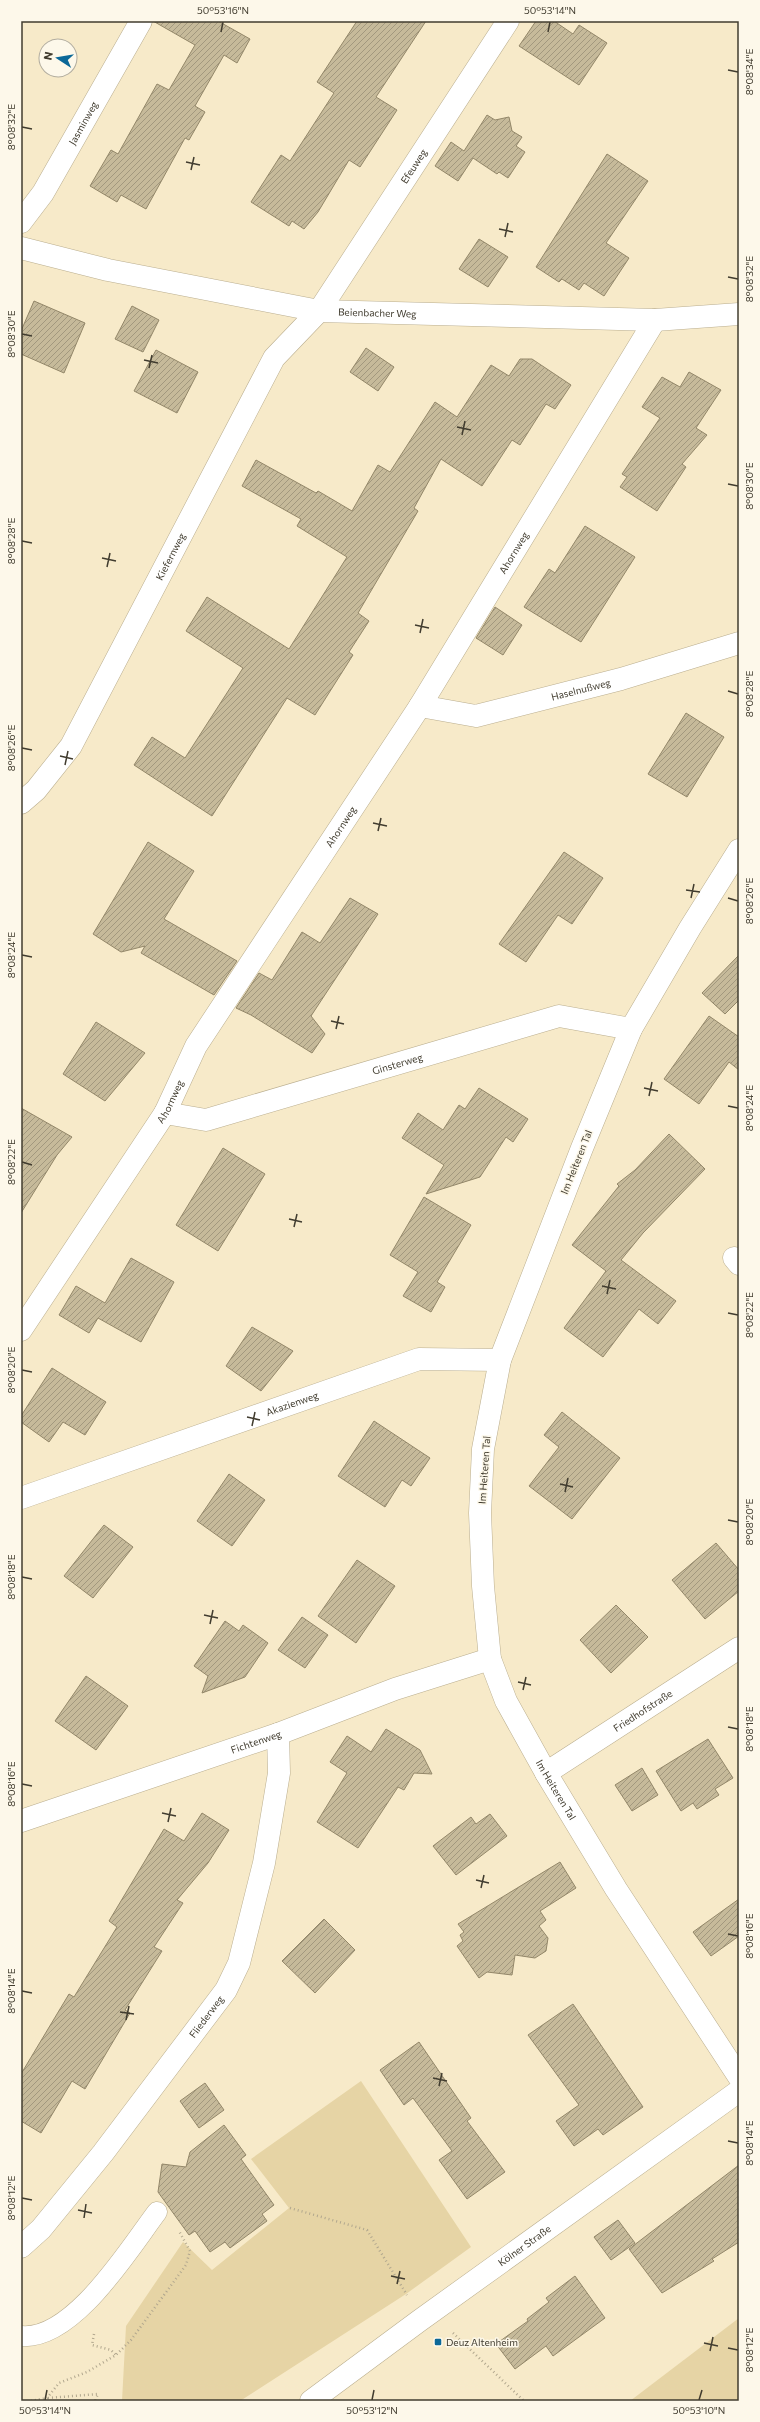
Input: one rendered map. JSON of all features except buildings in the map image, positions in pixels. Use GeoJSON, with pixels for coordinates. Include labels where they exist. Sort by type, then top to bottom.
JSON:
{"type":"FeatureCollection","features":[{"type":"Feature","properties":{"kind":"street","name":"Jasminweg"},"geometry":{"type":"LineString","coordinates":[[21,222],[43,193],[141,21]]}},
{"type":"Feature","properties":{"kind":"street","name":"Efeuweg"},"geometry":{"type":"LineString","coordinates":[[319,310],[508,21]]}},
{"type":"Feature","properties":{"kind":"street","name":"Beienbacher Weg"},"geometry":{"type":"LineString","coordinates":[[21,248],[108,270],[319,310],[655,320],[739,314]]}},
{"type":"Feature","properties":{"kind":"street","name":"Kiefernweg"},"geometry":{"type":"LineString","coordinates":[[21,803],[36,790],[71,746],[274,358],[319,310]]}},
{"type":"Feature","properties":{"kind":"street","name":"Ahornweg"},"geometry":{"type":"LineString","coordinates":[[21,1330],[165,1113],[196,1046],[420,706],[655,320]]}},
{"type":"Feature","properties":{"kind":"street","name":"Haselnußweg"},"geometry":{"type":"LineString","coordinates":[[420,706],[476,716],[621,679],[739,643]]}},
{"type":"Feature","properties":{"kind":"street","name":"Im Heiteren Tal"},"geometry":{"type":"LineString","coordinates":[[739,850],[690,928],[631,1029],[582,1148],[500,1360],[483,1449],[480,1513],[482,1586],[490,1659],[506,1701],[546,1774],[616,1889],[739,2077]]}},
{"type":"Feature","properties":{"kind":"street","name":"Ginsterweg"},"geometry":{"type":"LineString","coordinates":[[165,1113],[206,1120],[559,1016],[631,1029]]}},
{"type":"Feature","properties":{"kind":"street","name":"Akazienweg"},"geometry":{"type":"LineString","coordinates":[[21,1498],[419,1359],[500,1360]]}},
{"type":"Feature","properties":{"kind":"street","name":"Friedhofstraße"},"geometry":{"type":"LineString","coordinates":[[546,1774],[739,1648]]}},
{"type":"Feature","properties":{"kind":"street","name":"Fichtenweg"},"geometry":{"type":"LineString","coordinates":[[21,1821],[278,1734],[395,1689],[490,1659]]}},
{"type":"Feature","properties":{"kind":"street","name":"Fliederweg"},"geometry":{"type":"LineString","coordinates":[[21,2247],[41,2228],[103,2153],[226,1990],[239,1963],[264,1863],[280,1773],[278,1734]]}},
{"type":"Feature","properties":{"kind":"street","name":"Kölner Straße"},"geometry":{"type":"LineString","coordinates":[[311,2401],[425,2317],[739,2092]]}},
{"type":"Feature","properties":{"kind":"lane"},"geometry":{"type":"LineString","coordinates":[[21,2336],[47,2332],[64,2322],[84,2306],[157,2212]]}},
{"type":"Feature","properties":{"kind":"path"},"geometry":{"type":"LineString","coordinates":[[290,2208],[367,2230],[406,2294],[425,2317],[524,2401]]}},
{"type":"Feature","properties":{"kind":"path"},"geometry":{"type":"LineString","coordinates":[[47,2398],[59,2382],[87,2372],[116,2355],[131,2340],[186,2265],[190,2251],[184,2237],[170,2220],[157,2212]]}},
{"type":"Feature","properties":{"kind":"path"},"geometry":{"type":"LineString","coordinates":[[94,2338],[92,2345],[111,2350],[116,2355]]}},
{"type":"Feature","properties":{"kind":"path"},"geometry":{"type":"LineString","coordinates":[[31,2401],[47,2398],[98,2394],[95,2401]]}},
{"type":"Feature","properties":{"kind":"shaded area"},"geometry":{"type":"Polygon","coordinates":[[[361,2081],[471,2247],[406,2294],[240,2401],[122,2401],[126,2326],[183,2242],[212,2270],[289,2208],[251,2159],[361,2081]]]}},
{"type":"Feature","properties":{"kind":"shaded area"},"geometry":{"type":"Polygon","coordinates":[[[739,2318],[739,2401],[630,2401],[739,2318]]]}},
{"type":"Feature","properties":{"kind":"place","name":"Deuz Altenheim"},"geometry":{"type":"Point","coordinates":[438,2342]}}]}
